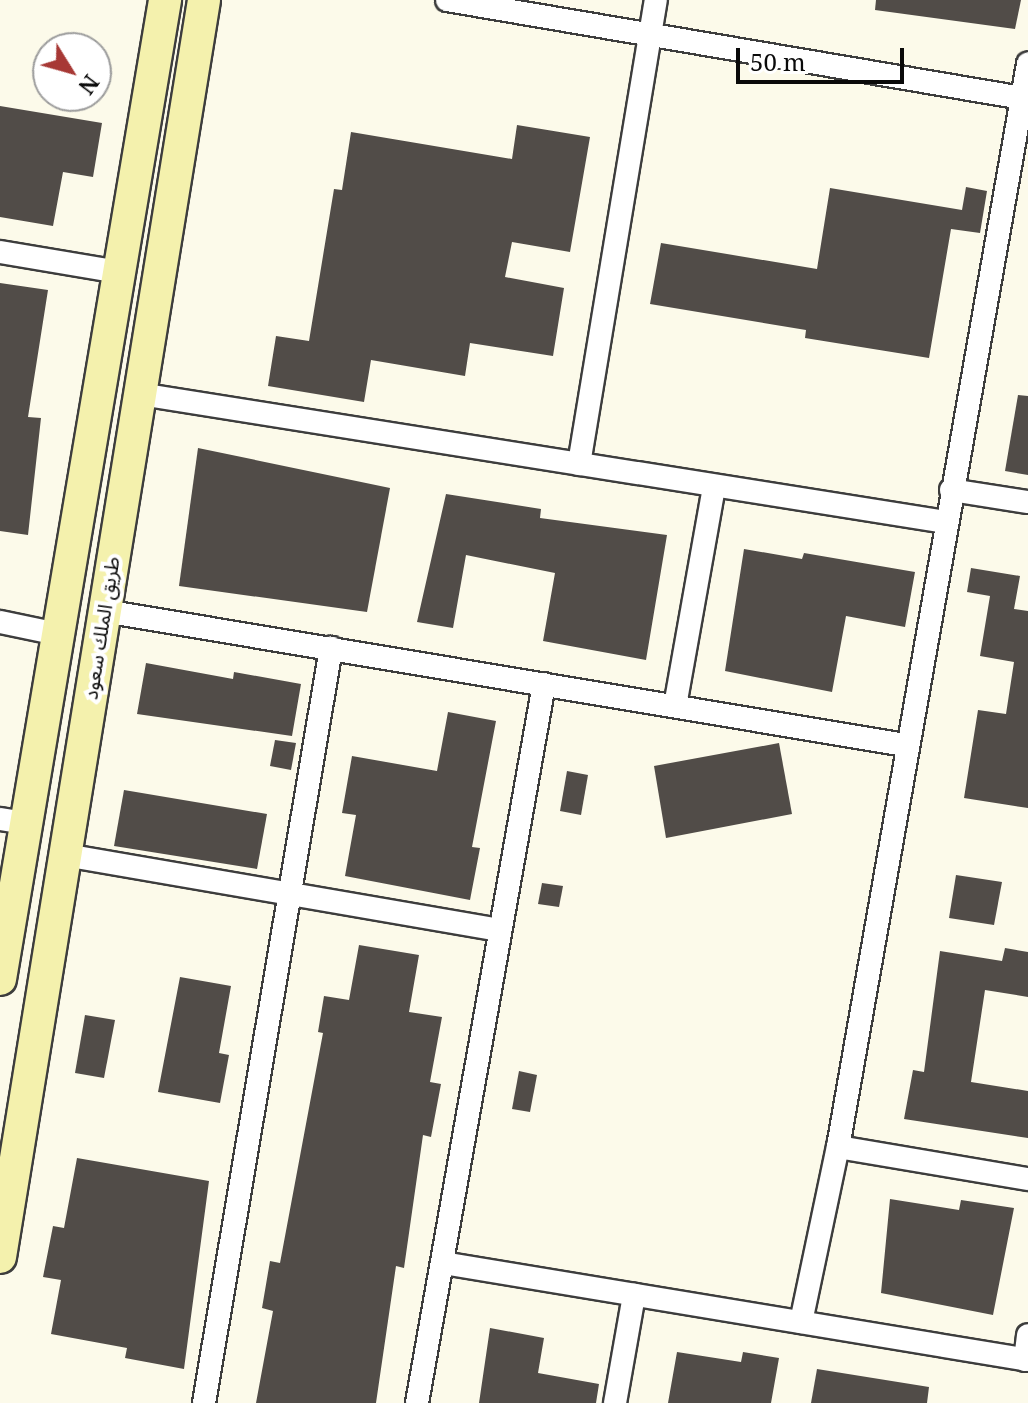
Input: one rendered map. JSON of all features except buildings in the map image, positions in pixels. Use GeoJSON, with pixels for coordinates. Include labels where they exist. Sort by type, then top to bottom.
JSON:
{"type":"FeatureCollection","features":[{"type":"Feature","properties":{"kind":"main road","name":"طريق الملك سعود"},"geometry":{"type":"LineString","coordinates":[[0,979],[13,821],[58,634],[165,0]]}},
{"type":"Feature","properties":{"kind":"main road","name":"طريق الملك سعود"},"geometry":{"type":"LineString","coordinates":[[0,1257],[204,0]]}},
{"type":"Feature","properties":{"kind":"street"},"geometry":{"type":"LineString","coordinates":[[447,0],[1025,98]]}},
{"type":"Feature","properties":{"kind":"street"},"geometry":{"type":"LineString","coordinates":[[579,464],[656,0]]}},
{"type":"Feature","properties":{"kind":"street"},"geometry":{"type":"LineString","coordinates":[[801,1322],[838,1147],[905,745],[1025,98],[1028,64]]}},
{"type":"Feature","properties":{"kind":"street"},"geometry":{"type":"LineString","coordinates":[[0,252],[119,272]]}},
{"type":"Feature","properties":{"kind":"street"},"geometry":{"type":"LineString","coordinates":[[140,394],[945,522]]}},
{"type":"Feature","properties":{"kind":"street"},"geometry":{"type":"LineString","coordinates":[[675,706],[714,486]]}},
{"type":"Feature","properties":{"kind":"street"},"geometry":{"type":"LineString","coordinates":[[951,490],[1028,502]]}},
{"type":"Feature","properties":{"kind":"street"},"geometry":{"type":"LineString","coordinates":[[104,611],[905,745]]}},
{"type":"Feature","properties":{"kind":"street"},"geometry":{"type":"LineString","coordinates":[[0,622],[58,634]]}},
{"type":"Feature","properties":{"kind":"street"},"geometry":{"type":"LineString","coordinates":[[204,1403],[331,648]]}},
{"type":"Feature","properties":{"kind":"street"},"geometry":{"type":"LineString","coordinates":[[417,1403],[544,684]]}},
{"type":"Feature","properties":{"kind":"street"},"geometry":{"type":"LineString","coordinates":[[65,855],[500,930]]}},
{"type":"Feature","properties":{"kind":"street"},"geometry":{"type":"LineString","coordinates":[[838,1147],[1028,1179]]}},
{"type":"Feature","properties":{"kind":"street"},"geometry":{"type":"LineString","coordinates":[[443,1263],[1026,1360],[1028,1335]]}},
{"type":"Feature","properties":{"kind":"street"},"geometry":{"type":"LineString","coordinates":[[615,1403],[634,1295]]}}]}
